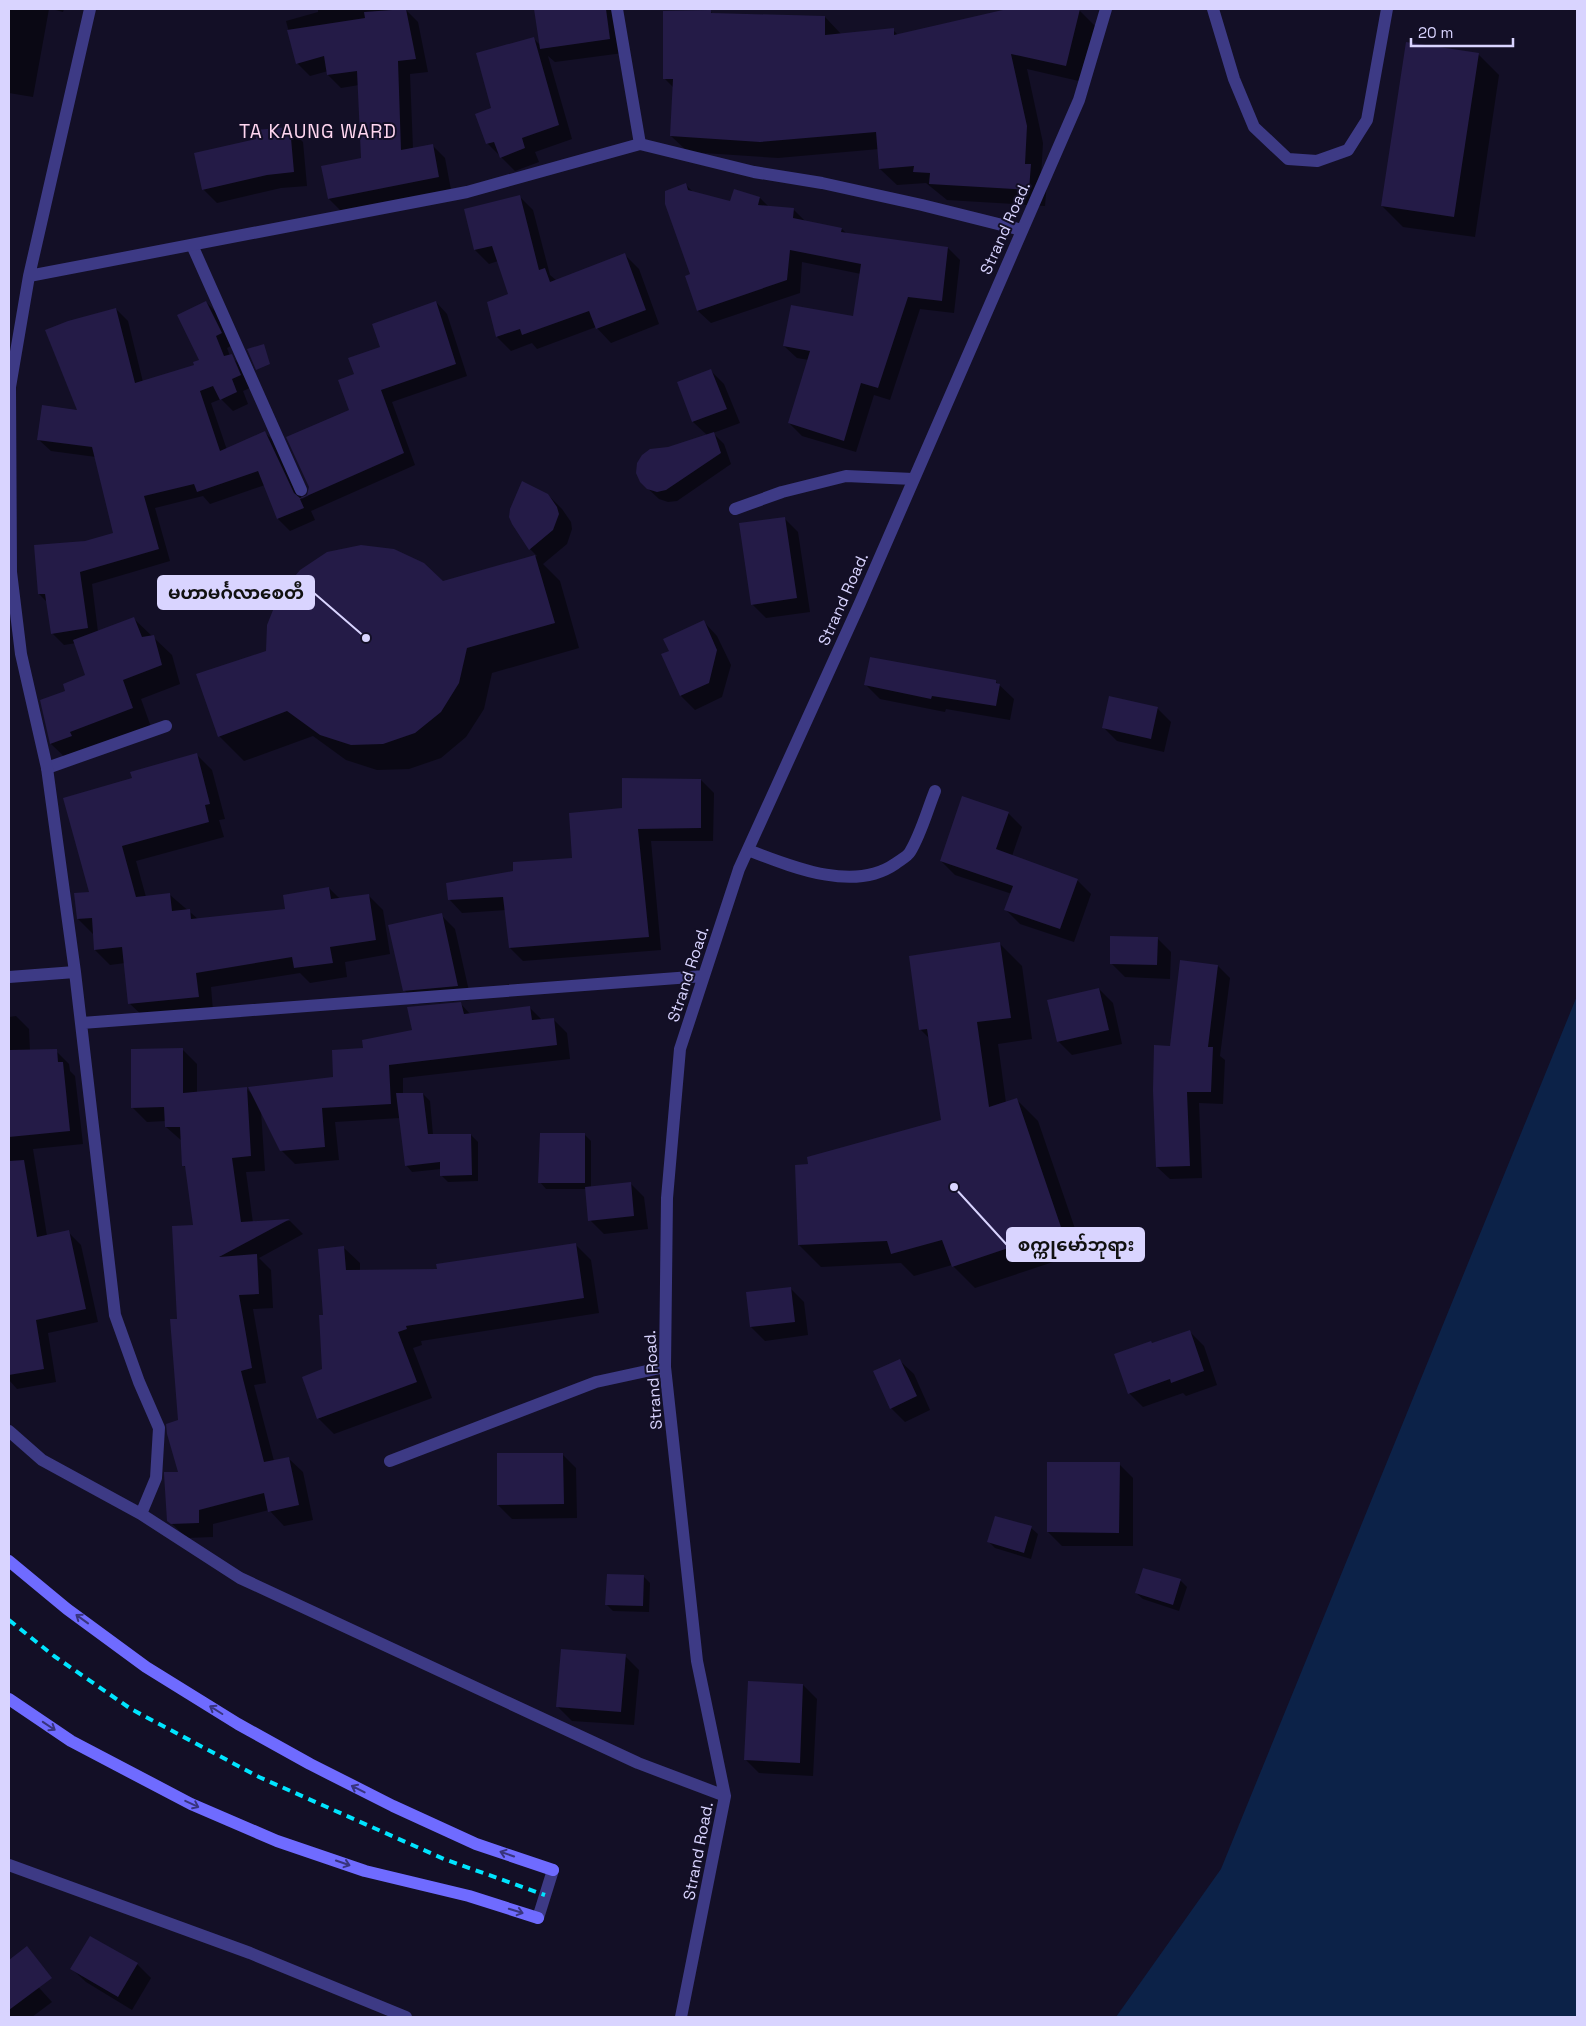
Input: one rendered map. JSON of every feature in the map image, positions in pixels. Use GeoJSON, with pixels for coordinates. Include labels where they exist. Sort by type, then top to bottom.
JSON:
{"type":"FeatureCollection","features":[{"type":"Feature","properties":{"kind":"main road"},"geometry":{"type":"LineString","coordinates":[[9,1561],[67,1609],[146,1667],[238,1724],[310,1764],[393,1806],[476,1844],[553,1870]]}},
{"type":"Feature","properties":{"kind":"main road"},"geometry":{"type":"LineString","coordinates":[[9,1699],[71,1741],[192,1804],[277,1841],[365,1871],[469,1896],[538,1918]]}},
{"type":"Feature","properties":{"kind":"street"},"geometry":{"type":"LineString","coordinates":[[90,9],[29,276],[9,387],[10,572],[21,654],[47,768],[82,1023],[115,1316],[158,1428],[156,1478],[141,1514]]}},
{"type":"Feature","properties":{"kind":"street"},"geometry":{"type":"LineString","coordinates":[[617,9],[640,144]]}},
{"type":"Feature","properties":{"kind":"street","name":"Strand Road."},"geometry":{"type":"LineString","coordinates":[[681,2017],[725,1796],[697,1661],[665,1367],[667,1198],[680,1049],[739,869],[913,479],[1078,100],[1106,9]]}},
{"type":"Feature","properties":{"kind":"street"},"geometry":{"type":"LineString","coordinates":[[1212,9],[1234,79],[1254,127],[1288,159],[1316,160],[1348,150],[1367,120],[1387,9]]}},
{"type":"Feature","properties":{"kind":"street"},"geometry":{"type":"LineString","coordinates":[[29,276],[467,192],[640,144],[754,172],[822,183],[922,205],[1022,230]]}},
{"type":"Feature","properties":{"kind":"street"},"geometry":{"type":"LineString","coordinates":[[192,245],[301,490]]}},
{"type":"Feature","properties":{"kind":"street"},"geometry":{"type":"LineString","coordinates":[[735,509],[782,492],[846,476],[913,479]]}},
{"type":"Feature","properties":{"kind":"street"},"geometry":{"type":"LineString","coordinates":[[47,768],[166,726]]}},
{"type":"Feature","properties":{"kind":"street"},"geometry":{"type":"LineString","coordinates":[[748,850],[784,864],[841,876],[862,876],[890,867],[910,854],[935,791]]}},
{"type":"Feature","properties":{"kind":"street"},"geometry":{"type":"LineString","coordinates":[[9,977],[75,972]]}},
{"type":"Feature","properties":{"kind":"street"},"geometry":{"type":"LineString","coordinates":[[82,1023],[704,976]]}},
{"type":"Feature","properties":{"kind":"street"},"geometry":{"type":"LineString","coordinates":[[390,1462],[596,1382],[665,1367]]}},
{"type":"Feature","properties":{"kind":"street"},"geometry":{"type":"LineString","coordinates":[[9,1431],[42,1460],[141,1514],[240,1578],[638,1763],[725,1796]]}},
{"type":"Feature","properties":{"kind":"street"},"geometry":{"type":"LineString","coordinates":[[9,1865],[250,1953],[406,2017]]}},
{"type":"Feature","properties":{"kind":"street"},"geometry":{"type":"LineString","coordinates":[[538,1918],[553,1870]]}},
{"type":"Feature","properties":{"kind":"water"},"geometry":{"type":"Polygon","coordinates":[[[1577,996],[1577,2017],[1116,2017],[1221,1869],[1577,996]]]}},
{"type":"Feature","properties":{"kind":"building"},"geometry":{"type":"Polygon","coordinates":[[[406,9],[416,59],[398,61],[401,150],[433,144],[439,177],[328,199],[321,166],[361,158],[357,71],[327,75],[324,56],[296,64],[287,30],[365,18],[364,12],[406,9]]]}},
{"type":"Feature","properties":{"kind":"building"},"geometry":{"type":"Polygon","coordinates":[[[534,9],[606,9],[610,39],[540,49],[534,9]]]}},
{"type":"Feature","properties":{"kind":"building"},"geometry":{"type":"Polygon","coordinates":[[[1007,9],[1080,9],[1066,66],[1011,54],[1027,126],[1025,164],[1031,164],[1029,190],[929,184],[930,173],[913,172],[914,166],[879,169],[876,132],[760,142],[670,136],[673,79],[663,79],[663,11],[711,10],[711,13],[825,16],[825,35],[894,28],[894,35],[1007,9]]]}},
{"type":"Feature","properties":{"kind":"building"},"geometry":{"type":"Polygon","coordinates":[[[534,37],[559,125],[522,138],[525,148],[500,158],[494,142],[486,144],[475,114],[491,108],[476,53],[534,37]]]}},
{"type":"Feature","properties":{"kind":"building"},"geometry":{"type":"Polygon","coordinates":[[[1406,42],[1479,53],[1454,217],[1381,206],[1406,42]]]}},
{"type":"Feature","properties":{"kind":"building"},"geometry":{"type":"Polygon","coordinates":[[[290,127],[294,172],[267,175],[202,190],[194,153],[256,139],[255,130],[290,127]]]}},
{"type":"Feature","properties":{"kind":"building"},"geometry":{"type":"Polygon","coordinates":[[[686,183],[688,190],[730,201],[734,189],[760,197],[758,205],[794,208],[793,218],[842,228],[841,232],[948,247],[942,301],[908,297],[878,388],[861,383],[844,441],[788,423],[810,351],[783,346],[791,305],[853,316],[861,264],[790,250],[787,280],[697,311],[685,276],[690,274],[665,204],[665,191],[686,183]]]}},
{"type":"Feature","properties":{"kind":"building"},"geometry":{"type":"Polygon","coordinates":[[[520,195],[539,270],[545,268],[550,282],[625,253],[646,310],[596,329],[589,311],[522,335],[520,329],[496,337],[487,302],[508,294],[492,246],[474,250],[464,209],[520,195]]]}},
{"type":"Feature","properties":{"kind":"building"},"geometry":{"type":"Polygon","coordinates":[[[206,301],[222,333],[216,336],[224,356],[232,354],[241,375],[232,379],[237,392],[220,400],[213,386],[200,391],[220,451],[265,431],[294,493],[300,498],[307,495],[309,487],[286,437],[349,410],[338,380],[354,374],[348,358],[380,347],[372,324],[436,301],[456,364],[381,390],[404,453],[300,499],[304,508],[277,519],[258,471],[197,492],[194,484],[144,496],[159,549],[80,572],[88,628],[51,634],[45,594],[38,594],[34,545],[85,541],[113,533],[92,447],[37,440],[42,405],[77,410],[45,330],[68,321],[116,308],[135,383],[194,365],[193,362],[199,360],[177,315],[206,301]]]}},
{"type":"Feature","properties":{"kind":"building"},"geometry":{"type":"Polygon","coordinates":[[[264,344],[270,364],[256,370],[247,349],[264,344]]]}},
{"type":"Feature","properties":{"kind":"building"},"geometry":{"type":"Polygon","coordinates":[[[711,369],[727,409],[692,422],[677,382],[711,369]]]}},
{"type":"Feature","properties":{"kind":"building"},"geometry":{"type":"Polygon","coordinates":[[[714,432],[721,453],[666,490],[657,492],[647,489],[640,482],[636,473],[637,463],[642,455],[650,449],[668,447],[714,432]]]}},
{"type":"Feature","properties":{"kind":"building"},"geometry":{"type":"Polygon","coordinates":[[[522,481],[548,494],[557,507],[559,514],[553,530],[529,550],[509,517],[510,509],[522,481]]]}},
{"type":"Feature","properties":{"kind":"building"},"geometry":{"type":"Polygon","coordinates":[[[785,517],[797,598],[751,605],[739,523],[785,517]]]}},
{"type":"Feature","properties":{"kind":"building"},"geometry":{"type":"Polygon","coordinates":[[[361,545],[394,549],[424,563],[443,581],[535,555],[555,623],[467,648],[459,683],[441,712],[415,733],[383,744],[351,745],[320,735],[287,711],[218,737],[196,674],[266,651],[267,625],[279,595],[300,570],[327,552],[361,545]]]}},
{"type":"Feature","properties":{"kind":"building"},"geometry":{"type":"Polygon","coordinates":[[[134,617],[142,637],[154,635],[162,665],[123,680],[133,708],[70,732],[72,736],[50,744],[40,700],[65,691],[63,684],[85,675],[73,640],[134,617]]]}},
{"type":"Feature","properties":{"kind":"building"},"geometry":{"type":"Polygon","coordinates":[[[704,620],[717,650],[709,683],[680,696],[661,654],[669,651],[663,639],[704,620]]]}},
{"type":"Feature","properties":{"kind":"building"},"geometry":{"type":"Polygon","coordinates":[[[870,657],[996,680],[996,683],[1000,684],[996,706],[932,696],[931,699],[864,685],[870,657]]]}},
{"type":"Feature","properties":{"kind":"building"},"geometry":{"type":"Polygon","coordinates":[[[1109,696],[1158,707],[1151,739],[1102,728],[1109,696]]]}},
{"type":"Feature","properties":{"kind":"building"},"geometry":{"type":"Polygon","coordinates":[[[197,753],[210,804],[205,805],[209,822],[122,846],[136,897],[170,893],[172,911],[190,909],[191,919],[285,909],[283,895],[329,887],[331,899],[369,894],[376,940],[330,947],[333,963],[294,968],[292,957],[196,973],[199,997],[128,1004],[122,947],[94,950],[92,918],[77,919],[74,893],[89,892],[63,798],[132,778],[130,772],[197,753]]]}},
{"type":"Feature","properties":{"kind":"building"},"geometry":{"type":"Polygon","coordinates":[[[622,778],[701,779],[701,828],[638,829],[649,937],[509,948],[503,897],[448,900],[446,883],[513,871],[513,862],[572,858],[569,813],[622,808],[622,778]]]}},
{"type":"Feature","properties":{"kind":"building"},"geometry":{"type":"Polygon","coordinates":[[[962,796],[1009,812],[996,849],[1078,879],[1060,929],[1004,910],[1013,886],[940,861],[962,796]]]}},
{"type":"Feature","properties":{"kind":"building"},"geometry":{"type":"Polygon","coordinates":[[[442,913],[458,986],[403,991],[388,925],[442,913]]]}},
{"type":"Feature","properties":{"kind":"building"},"geometry":{"type":"Polygon","coordinates":[[[1110,936],[1158,937],[1157,965],[1110,964],[1110,936]]]}},
{"type":"Feature","properties":{"kind":"building"},"geometry":{"type":"Polygon","coordinates":[[[1000,942],[1011,1018],[977,1022],[989,1107],[1017,1098],[1062,1230],[952,1267],[942,1240],[891,1254],[887,1241],[798,1245],[795,1165],[808,1164],[807,1157],[941,1120],[927,1029],[919,1030],[909,956],[1000,942]]]}},
{"type":"Feature","properties":{"kind":"building"},"geometry":{"type":"Polygon","coordinates":[[[1180,960],[1218,965],[1208,1047],[1213,1047],[1211,1092],[1187,1092],[1190,1166],[1156,1167],[1153,1090],[1154,1045],[1170,1046],[1180,960]]]}},
{"type":"Feature","properties":{"kind":"building"},"geometry":{"type":"Polygon","coordinates":[[[1099,988],[1109,1030],[1057,1042],[1047,1000],[1099,988]]]}},
{"type":"Feature","properties":{"kind":"building"},"geometry":{"type":"Polygon","coordinates":[[[461,1002],[464,1014],[530,1006],[532,1020],[554,1018],[557,1045],[389,1065],[391,1104],[322,1108],[325,1147],[280,1151],[248,1087],[333,1077],[332,1050],[363,1048],[362,1040],[412,1030],[407,1007],[461,1002]]]}},
{"type":"Feature","properties":{"kind":"building"},"geometry":{"type":"Polygon","coordinates":[[[183,1048],[183,1093],[247,1087],[251,1156],[232,1158],[241,1222],[290,1219],[219,1257],[257,1254],[259,1294],[239,1295],[252,1368],[241,1371],[264,1462],[289,1457],[299,1505],[268,1512],[264,1493],[199,1510],[199,1523],[171,1524],[167,1521],[164,1472],[178,1472],[166,1424],[178,1420],[170,1319],[177,1319],[172,1226],[193,1225],[185,1166],[182,1166],[180,1127],[165,1127],[164,1107],[131,1108],[131,1049],[183,1048]]]}},
{"type":"Feature","properties":{"kind":"building"},"geometry":{"type":"Polygon","coordinates":[[[57,1049],[58,1062],[63,1062],[70,1131],[9,1137],[9,1050],[57,1049]]]}},
{"type":"Feature","properties":{"kind":"building"},"geometry":{"type":"Polygon","coordinates":[[[396,1093],[423,1093],[428,1134],[471,1134],[472,1175],[440,1176],[440,1162],[405,1166],[396,1093]]]}},
{"type":"Feature","properties":{"kind":"building"},"geometry":{"type":"Polygon","coordinates":[[[540,1133],[585,1133],[585,1183],[538,1183],[540,1133]]]}},
{"type":"Feature","properties":{"kind":"building"},"geometry":{"type":"Polygon","coordinates":[[[24,1160],[37,1237],[69,1230],[86,1309],[36,1320],[44,1369],[9,1375],[9,1161],[24,1160]]]}},
{"type":"Feature","properties":{"kind":"building"},"geometry":{"type":"Polygon","coordinates":[[[631,1182],[634,1216],[588,1221],[585,1187],[631,1182]]]}},
{"type":"Feature","properties":{"kind":"building"},"geometry":{"type":"Polygon","coordinates":[[[576,1243],[584,1298],[406,1326],[407,1329],[398,1332],[417,1382],[317,1419],[302,1377],[322,1369],[319,1315],[323,1315],[318,1249],[344,1246],[346,1270],[437,1269],[436,1264],[576,1243]]]}},
{"type":"Feature","properties":{"kind":"building"},"geometry":{"type":"Polygon","coordinates":[[[791,1287],[795,1322],[750,1327],[746,1292],[791,1287]]]}},
{"type":"Feature","properties":{"kind":"building"},"geometry":{"type":"Polygon","coordinates":[[[1190,1330],[1204,1371],[1171,1383],[1170,1379],[1128,1394],[1114,1354],[1190,1330]]]}},
{"type":"Feature","properties":{"kind":"building"},"geometry":{"type":"Polygon","coordinates":[[[900,1359],[917,1396],[890,1409],[873,1371],[900,1359]]]}},
{"type":"Feature","properties":{"kind":"building"},"geometry":{"type":"Polygon","coordinates":[[[497,1453],[563,1453],[564,1504],[497,1505],[497,1453]]]}},
{"type":"Feature","properties":{"kind":"building"},"geometry":{"type":"Polygon","coordinates":[[[1047,1462],[1120,1462],[1119,1533],[1047,1532],[1047,1462]]]}},
{"type":"Feature","properties":{"kind":"building"},"geometry":{"type":"Polygon","coordinates":[[[995,1516],[1032,1526],[1024,1553],[987,1542],[995,1516]]]}},
{"type":"Feature","properties":{"kind":"building"},"geometry":{"type":"Polygon","coordinates":[[[1143,1568],[1181,1579],[1173,1605],[1135,1593],[1143,1568]]]}},
{"type":"Feature","properties":{"kind":"building"},"geometry":{"type":"Polygon","coordinates":[[[607,1574],[644,1575],[643,1606],[605,1605],[607,1574]]]}},
{"type":"Feature","properties":{"kind":"building"},"geometry":{"type":"Polygon","coordinates":[[[561,1649],[626,1654],[621,1712],[556,1707],[561,1649]]]}},
{"type":"Feature","properties":{"kind":"building"},"geometry":{"type":"Polygon","coordinates":[[[748,1681],[803,1684],[800,1763],[744,1760],[748,1681]]]}},
{"type":"Feature","properties":{"kind":"building"},"geometry":{"type":"Polygon","coordinates":[[[90,1936],[138,1963],[118,1997],[70,1969],[90,1936]]]}},
{"type":"Feature","properties":{"kind":"building"},"geometry":{"type":"Polygon","coordinates":[[[27,1946],[52,1978],[9,2010],[9,1960],[27,1946]]]}},
{"type":"Feature","properties":{"kind":"railway"},"geometry":{"type":"LineString","coordinates":[[9,1620],[54,1656],[131,1709],[259,1777],[444,1859],[545,1895]]}},
{"type":"Feature","properties":{"kind":"place","name":"မဟာမင်္ဂလာစေတီ"},"geometry":{"type":"Point","coordinates":[366,638]}},
{"type":"Feature","properties":{"kind":"place","name":"စက္ကုမော်ဘုရား"},"geometry":{"type":"Point","coordinates":[954,1187]}},
{"type":"Feature","properties":{"kind":"district","name":"TA KAUNG WARD"},"geometry":{"type":"Point","coordinates":[318,131]}}]}
